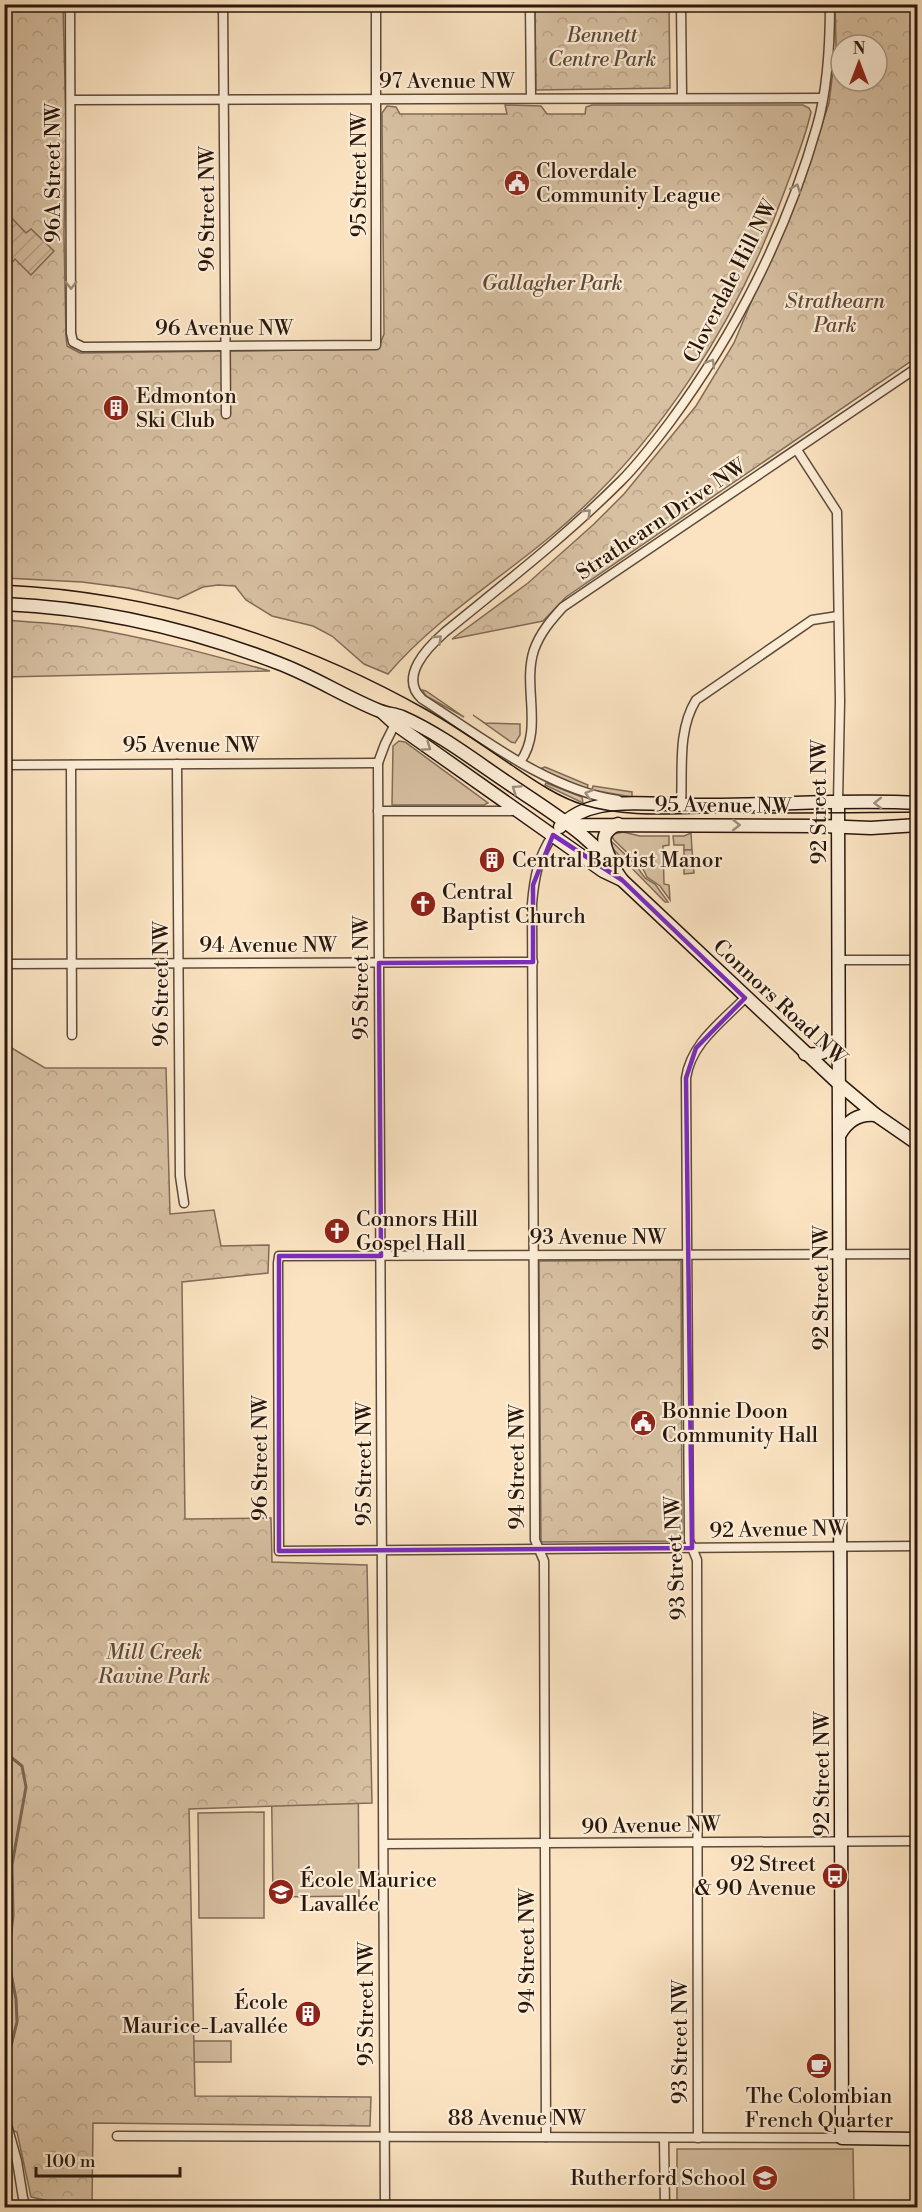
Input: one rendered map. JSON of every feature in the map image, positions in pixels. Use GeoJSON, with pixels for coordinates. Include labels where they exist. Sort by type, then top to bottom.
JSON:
{"type":"FeatureCollection","features":[{"type":"Feature","properties":{"kind":"street","name":"96A Street NW"},"geometry":{"type":"LineString","coordinates":[[70,4],[71,333],[73,342]]}},
{"type":"Feature","properties":{"kind":"street","name":"96 Street NW"},"geometry":{"type":"LineString","coordinates":[[223,4],[226,414]]}},
{"type":"Feature","properties":{"kind":"street","name":"95 Street NW"},"geometry":{"type":"LineString","coordinates":[[376,4],[376,345]]}},
{"type":"Feature","properties":{"kind":"street"},"geometry":{"type":"LineString","coordinates":[[530,4],[531,98]]}},
{"type":"Feature","properties":{"kind":"street"},"geometry":{"type":"LineString","coordinates":[[681,4],[682,97]]}},
{"type":"Feature","properties":{"kind":"street"},"geometry":{"type":"LineString","coordinates":[[822,98],[830,32],[830,4]]}},
{"type":"Feature","properties":{"kind":"street","name":"97 Avenue NW"},"geometry":{"type":"LineString","coordinates":[[71,100],[822,98]]}},
{"type":"Feature","properties":{"kind":"street","name":"Cloverdale Hill NW"},"geometry":{"type":"LineString","coordinates":[[414,689],[414,674],[429,646],[564,535],[622,480],[654,443],[701,378],[731,329],[789,207],[818,125],[822,98]]}},
{"type":"Feature","properties":{"kind":"street","name":"96 Avenue NW"},"geometry":{"type":"LineString","coordinates":[[73,342],[83,347],[376,345]]}},
{"type":"Feature","properties":{"kind":"street","name":"Strathearn Drive NW"},"geometry":{"type":"LineString","coordinates":[[520,762],[529,743],[533,652],[541,634],[563,607],[918,367]]}},
{"type":"Feature","properties":{"kind":"street","name":"92 Street NW"},"geometry":{"type":"LineString","coordinates":[[797,450],[837,512],[840,701],[838,1083],[840,1134],[842,2138]]}},
{"type":"Feature","properties":{"kind":"street","name":"Connors Road NW"},"geometry":{"type":"LineString","coordinates":[[4,604],[65,608],[169,627],[279,663],[381,711],[401,717],[436,736],[587,839],[612,863],[622,880],[745,998],[838,1083],[876,1115],[918,1144]]}},
{"type":"Feature","properties":{"kind":"street"},"geometry":{"type":"LineString","coordinates":[[681,805],[683,732],[687,715],[696,700],[812,620],[838,616]]}},
{"type":"Feature","properties":{"kind":"street","name":"95 Avenue NW"},"geometry":{"type":"LineString","coordinates":[[414,689],[422,699],[549,778],[575,790],[602,798],[646,805]]}},
{"type":"Feature","properties":{"kind":"street","name":"Connors Road NW"},"geometry":{"type":"LineString","coordinates":[[381,711],[603,871],[622,880]]}},
{"type":"Feature","properties":{"kind":"street","name":"95 Street NW"},"geometry":{"type":"LineString","coordinates":[[385,2208],[378,764],[385,744],[396,724]]}},
{"type":"Feature","properties":{"kind":"street","name":"96 Street NW"},"geometry":{"type":"LineString","coordinates":[[177,764],[180,1176],[184,1203]]}},
{"type":"Feature","properties":{"kind":"street","name":"95 Avenue NW"},"geometry":{"type":"LineString","coordinates":[[4,765],[378,764]]}},
{"type":"Feature","properties":{"kind":"street"},"geometry":{"type":"LineString","coordinates":[[71,765],[72,1035]]}},
{"type":"Feature","properties":{"kind":"street","name":"95 Avenue NW"},"geometry":{"type":"LineString","coordinates":[[553,835],[564,822],[580,812],[600,806],[918,803]]}},
{"type":"Feature","properties":{"kind":"street"},"geometry":{"type":"LineString","coordinates":[[378,811],[520,811]]}},
{"type":"Feature","properties":{"kind":"street","name":"95 Avenue NW"},"geometry":{"type":"LineString","coordinates":[[564,822],[579,825],[871,828],[918,825]]}},
{"type":"Feature","properties":{"kind":"street"},"geometry":{"type":"LineString","coordinates":[[612,863],[605,847],[604,836],[609,829],[618,824]]}},
{"type":"Feature","properties":{"kind":"street","name":"94 Street NW"},"geometry":{"type":"LineString","coordinates":[[546,2137],[544,1561],[535,1540],[532,962],[533,885],[543,853],[553,835]]}},
{"type":"Feature","properties":{"kind":"street"},"geometry":{"type":"LineString","coordinates":[[838,960],[918,960]]}},
{"type":"Feature","properties":{"kind":"street","name":"94 Avenue NW"},"geometry":{"type":"LineString","coordinates":[[4,963],[532,962]]}},
{"type":"Feature","properties":{"kind":"street","name":"93 Street NW"},"geometry":{"type":"LineString","coordinates":[[698,2138],[697,1560],[689,1540],[687,1070],[701,1042],[745,998]]}},
{"type":"Feature","properties":{"kind":"street"},"geometry":{"type":"LineString","coordinates":[[806,1054],[822,1053],[832,1047],[838,1038]]}},
{"type":"Feature","properties":{"kind":"street"},"geometry":{"type":"LineString","coordinates":[[840,1134],[847,1123],[858,1116],[876,1115]]}},
{"type":"Feature","properties":{"kind":"street","name":"93 Avenue NW"},"geometry":{"type":"LineString","coordinates":[[279,1256],[918,1254]]}},
{"type":"Feature","properties":{"kind":"street","name":"96 Street NW"},"geometry":{"type":"LineString","coordinates":[[279,1256],[279,1551]]}},
{"type":"Feature","properties":{"kind":"street","name":"92 Avenue NW"},"geometry":{"type":"LineString","coordinates":[[279,1551],[918,1546]]}},
{"type":"Feature","properties":{"kind":"street","name":"90 Avenue NW"},"geometry":{"type":"LineString","coordinates":[[384,1844],[918,1841]]}},
{"type":"Feature","properties":{"kind":"street"},"geometry":{"type":"LineString","coordinates":[[6,2125],[17,2161],[23,2198],[27,2208]]}},
{"type":"Feature","properties":{"kind":"street","name":"88 Avenue NW"},"geometry":{"type":"LineString","coordinates":[[117,2136],[918,2139]]}},
{"type":"Feature","properties":{"kind":"street"},"geometry":{"type":"LineString","coordinates":[[664,2138],[665,2208]]}},
{"type":"Feature","properties":{"kind":"highlighted area"},"geometry":{"type":"Polygon","coordinates":[[[553,835],[622,880],[745,998],[696,1048],[686,1078],[692,1548],[279,1551],[279,1256],[381,1256],[379,963],[533,962],[533,885],[553,835]]]}},
{"type":"Feature","properties":{"kind":"green space","name":"Gallagher Park"},"geometry":{"type":"Polygon","coordinates":[[[5,5],[63,5],[66,122],[64,235],[66,337],[67,346],[80,353],[378,349],[384,334],[382,113],[387,106],[396,107],[400,114],[507,114],[505,105],[541,106],[547,114],[585,114],[586,107],[592,105],[803,105],[811,112],[803,142],[785,190],[744,286],[719,333],[660,422],[590,501],[551,536],[446,618],[406,654],[388,674],[364,664],[332,636],[313,626],[272,616],[246,600],[235,586],[203,587],[178,599],[128,588],[82,582],[5,578],[5,5]]]}},
{"type":"Feature","properties":{"kind":"green space","name":"Bennett Centre Park"},"geometry":{"type":"Polygon","coordinates":[[[535,5],[669,5],[670,88],[536,90],[535,5]]]}},
{"type":"Feature","properties":{"kind":"green space","name":"Strathearn Park"},"geometry":{"type":"Polygon","coordinates":[[[835,5],[917,5],[917,357],[566,597],[543,621],[452,639],[528,583],[594,524],[624,494],[696,406],[734,343],[809,164],[830,93],[889,93],[889,33],[836,33],[835,5]]]}},
{"type":"Feature","properties":{"kind":"green space"},"geometry":{"type":"Polygon","coordinates":[[[5,211],[26,233],[31,229],[54,251],[31,275],[15,259],[5,270],[5,211]]]}},
{"type":"Feature","properties":{"kind":"green space"},"geometry":{"type":"Polygon","coordinates":[[[4,620],[63,624],[106,631],[177,646],[270,671],[5,677],[4,620]]]}},
{"type":"Feature","properties":{"kind":"green space"},"geometry":{"type":"Polygon","coordinates":[[[422,690],[426,691],[464,717],[426,696],[422,690]]]}},
{"type":"Feature","properties":{"kind":"green space"},"geometry":{"type":"Polygon","coordinates":[[[473,715],[485,723],[520,724],[520,735],[515,743],[511,742],[473,715]]]}},
{"type":"Feature","properties":{"kind":"green space"},"geometry":{"type":"Polygon","coordinates":[[[399,741],[405,742],[488,803],[484,805],[392,805],[393,746],[399,741]]]}},
{"type":"Feature","properties":{"kind":"green space"},"geometry":{"type":"Polygon","coordinates":[[[545,767],[588,785],[587,789],[545,771],[542,768],[545,767]]]}},
{"type":"Feature","properties":{"kind":"green space"},"geometry":{"type":"Polygon","coordinates":[[[546,783],[582,797],[583,803],[545,785],[546,783]]]}},
{"type":"Feature","properties":{"kind":"green space"},"geometry":{"type":"Polygon","coordinates":[[[593,786],[632,792],[632,797],[592,790],[593,786]]]}},
{"type":"Feature","properties":{"kind":"green space"},"geometry":{"type":"Polygon","coordinates":[[[623,832],[640,836],[669,836],[669,845],[663,846],[664,884],[669,885],[670,900],[660,886],[647,877],[642,867],[612,837],[614,834],[623,832]]]}},
{"type":"Feature","properties":{"kind":"green space"},"geometry":{"type":"Polygon","coordinates":[[[691,833],[692,850],[684,850],[684,845],[674,845],[673,836],[684,836],[691,833]]]}},
{"type":"Feature","properties":{"kind":"green space"},"geometry":{"type":"Polygon","coordinates":[[[610,840],[635,864],[645,878],[655,884],[668,902],[665,902],[611,847],[610,840]]]}},
{"type":"Feature","properties":{"kind":"green space"},"geometry":{"type":"Polygon","coordinates":[[[684,850],[692,850],[694,873],[684,874],[684,850]]]}},
{"type":"Feature","properties":{"kind":"green space","name":"Mill Creek Ravine Park"},"geometry":{"type":"Polygon","coordinates":[[[5,1044],[45,1068],[166,1068],[170,1214],[214,1210],[221,1246],[269,1245],[268,1273],[182,1282],[185,1519],[271,1518],[272,1562],[367,1565],[372,1803],[189,1809],[195,2096],[371,2097],[370,2126],[93,2123],[92,2208],[70,2207],[31,2197],[17,2132],[5,2127],[5,1044]]]}},
{"type":"Feature","properties":{"kind":"green space"},"geometry":{"type":"Polygon","coordinates":[[[681,1260],[682,1541],[541,1542],[539,1261],[681,1260]]]}},
{"type":"Feature","properties":{"kind":"green space"},"geometry":{"type":"Polygon","coordinates":[[[358,1750],[359,1896],[273,1897],[271,1751],[358,1750]]]}},
{"type":"Feature","properties":{"kind":"green space"},"geometry":{"type":"Polygon","coordinates":[[[264,1812],[264,1918],[199,1918],[198,1813],[264,1812]]]}},
{"type":"Feature","properties":{"kind":"green space"},"geometry":{"type":"Polygon","coordinates":[[[191,2041],[231,2041],[231,2062],[191,2062],[191,2041]]]}},
{"type":"Feature","properties":{"kind":"green space","name":"Rutherford School"},"geometry":{"type":"Polygon","coordinates":[[[677,2149],[853,2149],[854,2207],[677,2207],[677,2149]]]}},
{"type":"Feature","properties":{"kind":"waterway"},"geometry":{"type":"LineString","coordinates":[[4,1755],[22,1766],[26,1787],[12,1865],[13,1916],[8,1958],[16,1999],[17,2022],[11,2046],[4,2056]]}},
{"type":"Feature","properties":{"kind":"tram line"},"geometry":{"type":"LineString","coordinates":[[4,585],[60,589],[170,608],[276,640],[378,684],[449,723],[547,788],[574,802],[600,809],[651,814],[918,812]]}},
{"type":"Feature","properties":{"kind":"place","name":"Cloverdale Community League"},"geometry":{"type":"Point","coordinates":[517,183]}},
{"type":"Feature","properties":{"kind":"place","name":"Edmonton Ski Club"},"geometry":{"type":"Point","coordinates":[116,408]}},
{"type":"Feature","properties":{"kind":"place","name":"Central Baptist Manor"},"geometry":{"type":"Point","coordinates":[492,860]}},
{"type":"Feature","properties":{"kind":"place","name":"Central Baptist Church"},"geometry":{"type":"Point","coordinates":[423,904]}},
{"type":"Feature","properties":{"kind":"place","name":"Connors Hill Gospel Hall"},"geometry":{"type":"Point","coordinates":[337,1231]}},
{"type":"Feature","properties":{"kind":"place","name":"Bonnie Doon Community Hall"},"geometry":{"type":"Point","coordinates":[643,1423]}},
{"type":"Feature","properties":{"kind":"place","name":"92 Street & 90 Avenue"},"geometry":{"type":"Point","coordinates":[835,1876]}},
{"type":"Feature","properties":{"kind":"place","name":"École Maurice Lavallée"},"geometry":{"type":"Point","coordinates":[281,1892]}},
{"type":"Feature","properties":{"kind":"place","name":"École Maurice-Lavallée"},"geometry":{"type":"Point","coordinates":[308,2014]}},
{"type":"Feature","properties":{"kind":"place","name":"The Colombian French Quarter"},"geometry":{"type":"Point","coordinates":[819,2066]}},
{"type":"Feature","properties":{"kind":"place","name":"Rutherford School"},"geometry":{"type":"Point","coordinates":[765,2178]}}]}
